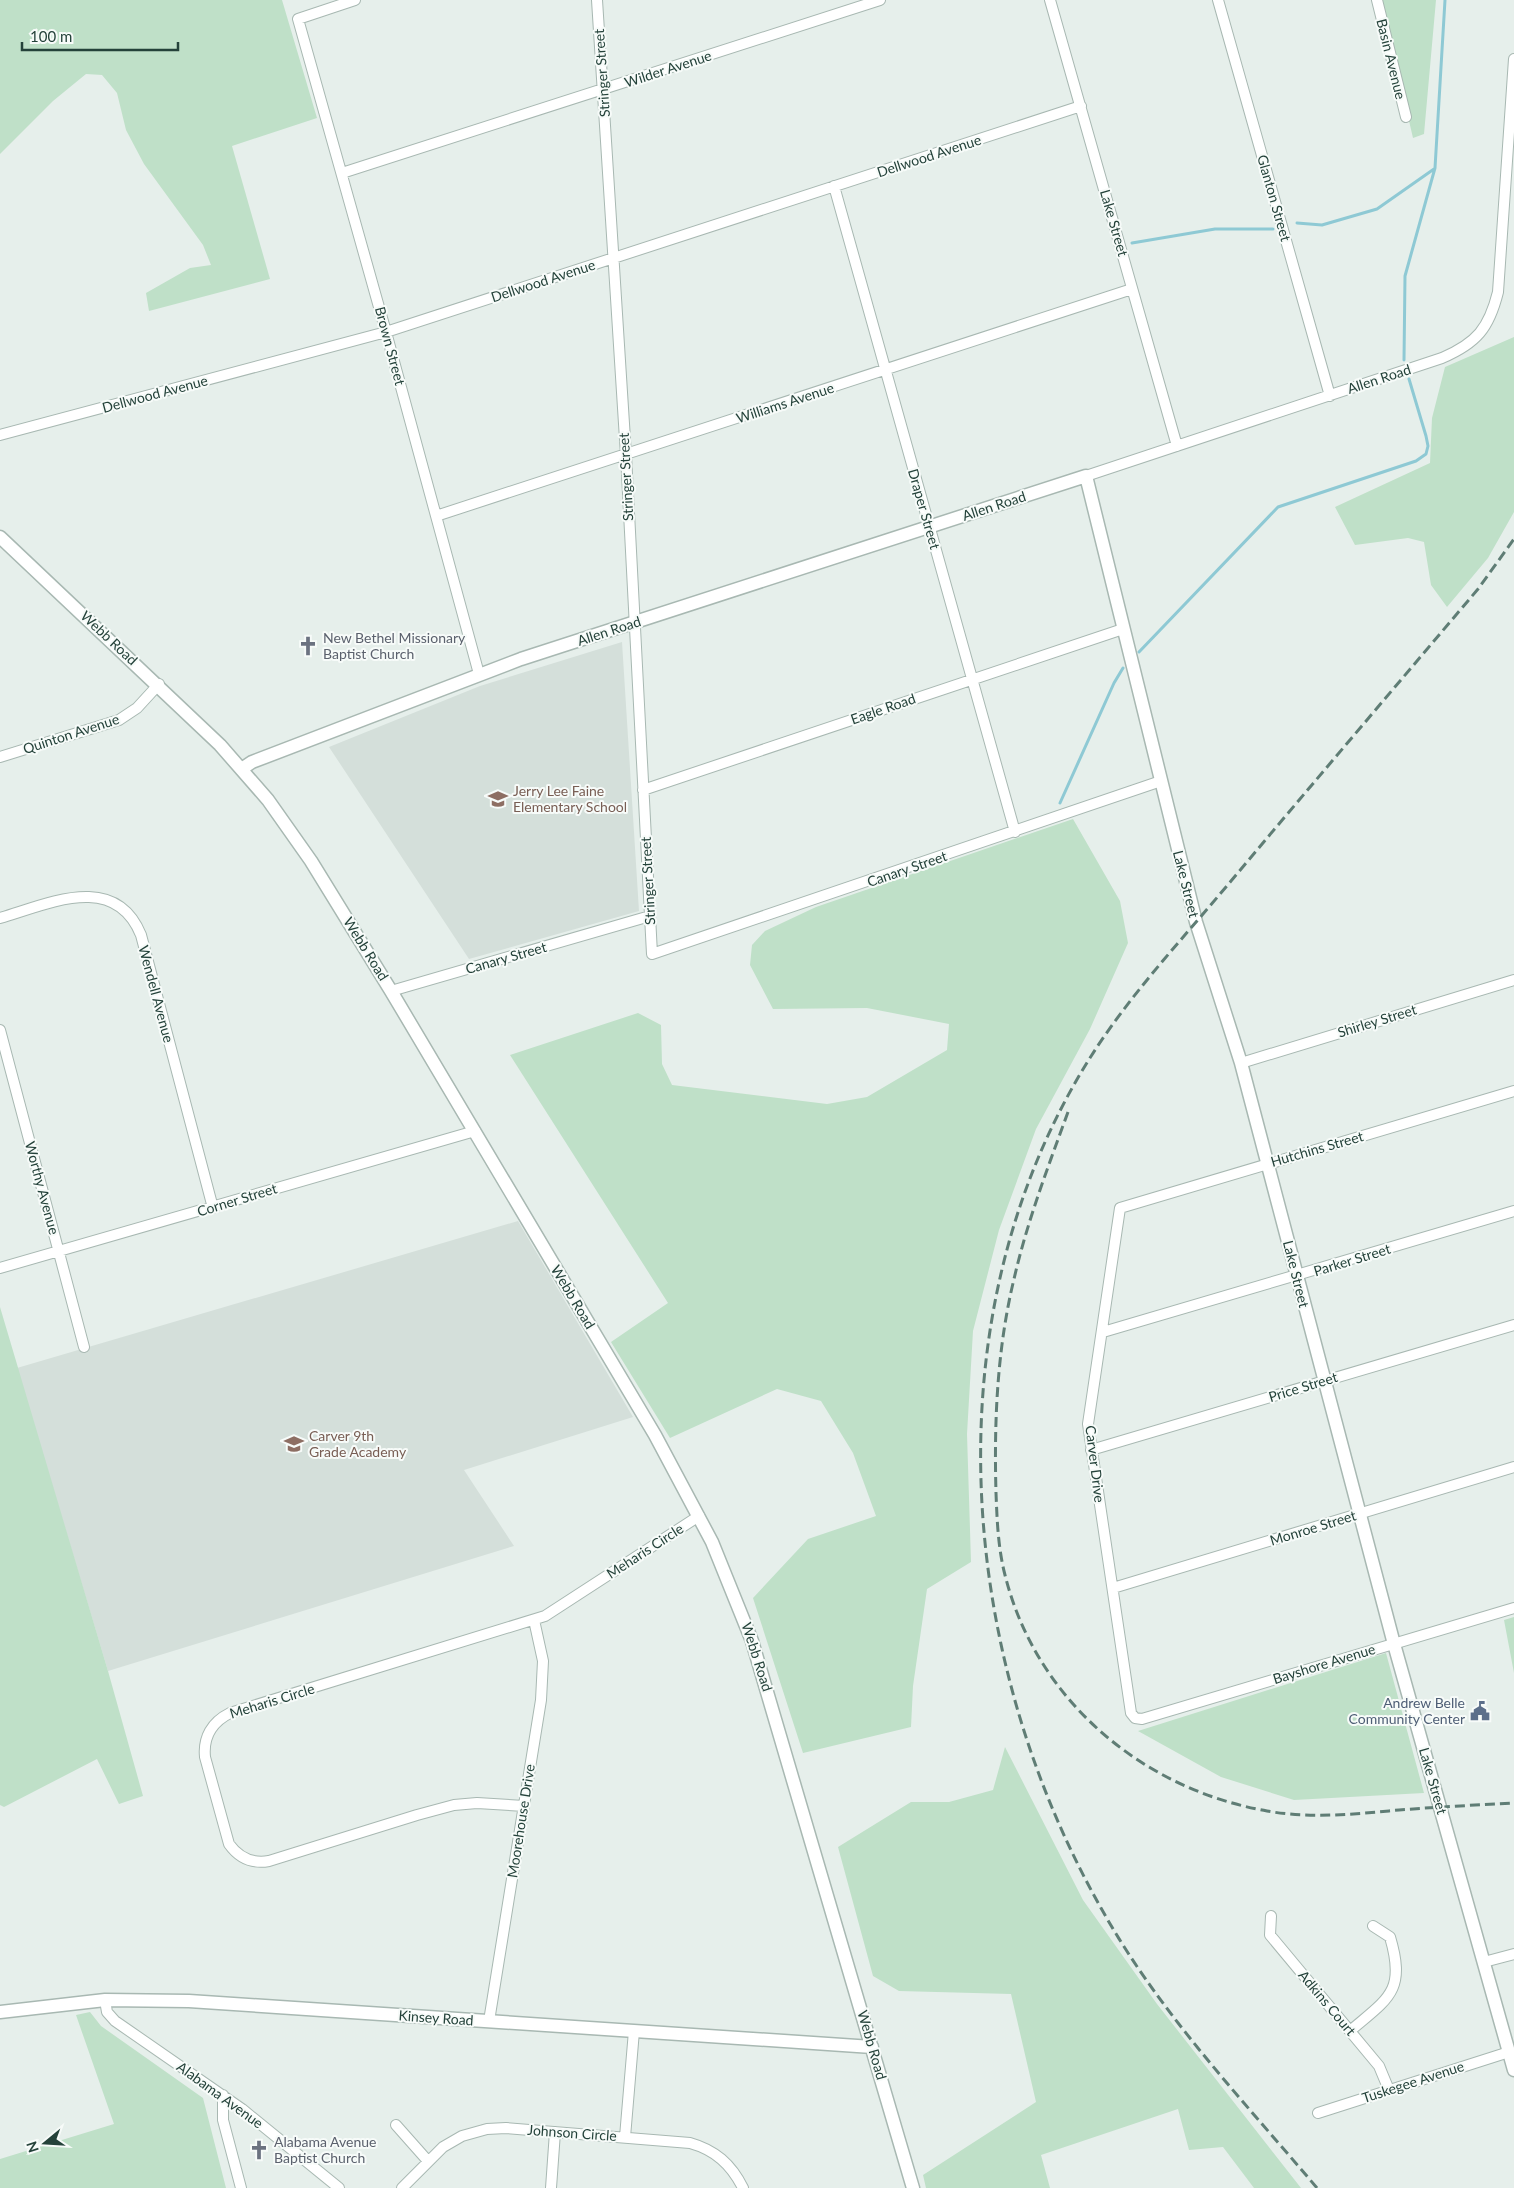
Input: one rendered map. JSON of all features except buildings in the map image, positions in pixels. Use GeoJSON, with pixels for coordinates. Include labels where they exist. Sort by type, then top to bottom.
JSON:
{"type":"FeatureCollection","features":[{"type":"Feature","properties":{"kind":"street","name":"Brown Street"},"geometry":{"type":"LineString","coordinates":[[356,0],[298,19],[479,674]]}},
{"type":"Feature","properties":{"kind":"street","name":"Stringer Street"},"geometry":{"type":"LineString","coordinates":[[597,0],[626,455],[652,954]]}},
{"type":"Feature","properties":{"kind":"street","name":"Wilder Avenue"},"geometry":{"type":"LineString","coordinates":[[342,173],[880,0]]}},
{"type":"Feature","properties":{"kind":"street","name":"Lake Street"},"geometry":{"type":"LineString","coordinates":[[1050,0],[1177,446]]}},
{"type":"Feature","properties":{"kind":"street","name":"Glanton Street"},"geometry":{"type":"LineString","coordinates":[[1218,0],[1330,396]]}},
{"type":"Feature","properties":{"kind":"street","name":"Basin Avenue"},"geometry":{"type":"LineString","coordinates":[[1377,0],[1406,117]]}},
{"type":"Feature","properties":{"kind":"street","name":"Allen Road"},"geometry":{"type":"LineString","coordinates":[[242,768],[252,762],[479,674],[1330,396],[1458,352],[1472,343],[1488,321],[1498,292],[1514,59]]}},
{"type":"Feature","properties":{"kind":"street","name":"Dellwood Avenue"},"geometry":{"type":"LineString","coordinates":[[0,435],[386,332],[1081,106]]}},
{"type":"Feature","properties":{"kind":"street","name":"Draper Street"},"geometry":{"type":"LineString","coordinates":[[834,186],[1015,832]]}},
{"type":"Feature","properties":{"kind":"street","name":"Williams Avenue"},"geometry":{"type":"LineString","coordinates":[[436,516],[1132,289]]}},
{"type":"Feature","properties":{"kind":"street","name":"Lake Street"},"geometry":{"type":"LineString","coordinates":[[1086,476],[1196,922],[1241,1063],[1394,1644],[1514,2070]]}},
{"type":"Feature","properties":{"kind":"street","name":"Webb Road"},"geometry":{"type":"LineString","coordinates":[[0,537],[159,684],[242,768],[310,861],[391,991],[655,1435],[725,1569],[754,1648],[913,2188]]}},
{"type":"Feature","properties":{"kind":"street","name":"Eagle Road"},"geometry":{"type":"LineString","coordinates":[[643,790],[1123,629]]}},
{"type":"Feature","properties":{"kind":"street","name":"Quinton Avenue"},"geometry":{"type":"LineString","coordinates":[[0,757],[119,720],[137,708],[159,684]]}},
{"type":"Feature","properties":{"kind":"street","name":"Canary Street"},"geometry":{"type":"LineString","coordinates":[[652,954],[1015,832],[1160,781]]}},
{"type":"Feature","properties":{"kind":"street","name":"Wendell Avenue"},"geometry":{"type":"LineString","coordinates":[[0,918],[84,896],[108,900],[122,908],[134,920],[141,935],[213,1208]]}},
{"type":"Feature","properties":{"kind":"street","name":"Canary Street"},"geometry":{"type":"LineString","coordinates":[[391,991],[650,916]]}},
{"type":"Feature","properties":{"kind":"street","name":"Shirley Street"},"geometry":{"type":"LineString","coordinates":[[1241,1063],[1514,980]]}},
{"type":"Feature","properties":{"kind":"street","name":"Worthy Avenue"},"geometry":{"type":"LineString","coordinates":[[0,1030],[84,1347]]}},
{"type":"Feature","properties":{"kind":"street","name":"Hutchins Street"},"geometry":{"type":"LineString","coordinates":[[1120,1208],[1514,1091]]}},
{"type":"Feature","properties":{"kind":"street","name":"Corner Street"},"geometry":{"type":"LineString","coordinates":[[0,1268],[475,1131]]}},
{"type":"Feature","properties":{"kind":"street","name":"Carver Drive"},"geometry":{"type":"LineString","coordinates":[[1120,1208],[1088,1424],[1131,1713],[1135,1718]]}},
{"type":"Feature","properties":{"kind":"street","name":"Parker Street"},"geometry":{"type":"LineString","coordinates":[[1103,1332],[1514,1211]]}},
{"type":"Feature","properties":{"kind":"street","name":"Price Street"},"geometry":{"type":"LineString","coordinates":[[1091,1450],[1514,1325]]}},
{"type":"Feature","properties":{"kind":"street","name":"Monroe Street"},"geometry":{"type":"LineString","coordinates":[[1113,1588],[1514,1467]]}},
{"type":"Feature","properties":{"kind":"street","name":"Meharis Circle"},"geometry":{"type":"LineString","coordinates":[[524,1806],[477,1803],[454,1805],[269,1861],[256,1862],[238,1855],[229,1844],[204,1751],[206,1737],[213,1725],[230,1713],[534,1620],[557,1609],[699,1516]]}},
{"type":"Feature","properties":{"kind":"street","name":"Bayshore Avenue"},"geometry":{"type":"LineString","coordinates":[[1135,1718],[1142,1719],[1514,1608]]}},
{"type":"Feature","properties":{"kind":"street","name":"Moorehouse Drive"},"geometry":{"type":"LineString","coordinates":[[489,2022],[543,1679],[543,1661],[534,1620]]}},
{"type":"Feature","properties":{"kind":"street","name":"Adkins Court"},"geometry":{"type":"LineString","coordinates":[[1271,1916],[1270,1934],[1379,2066],[1389,2090]]}},
{"type":"Feature","properties":{"kind":"street"},"geometry":{"type":"LineString","coordinates":[[1350,2031],[1384,2003],[1395,1982],[1396,1958],[1390,1937],[1373,1926]]}},
{"type":"Feature","properties":{"kind":"street"},"geometry":{"type":"LineString","coordinates":[[1484,1962],[1514,1954]]}},
{"type":"Feature","properties":{"kind":"street","name":"Kinsey Road"},"geometry":{"type":"LineString","coordinates":[[0,2012],[105,2000],[189,2000],[872,2047]]}},
{"type":"Feature","properties":{"kind":"street","name":"Alabama Avenue"},"geometry":{"type":"LineString","coordinates":[[105,2000],[107,2012],[115,2021],[222,2095],[339,2188]]}},
{"type":"Feature","properties":{"kind":"street"},"geometry":{"type":"LineString","coordinates":[[625,2137],[634,2031]]}},
{"type":"Feature","properties":{"kind":"street","name":"Tuskegee Avenue"},"geometry":{"type":"LineString","coordinates":[[1318,2113],[1509,2052]]}},
{"type":"Feature","properties":{"kind":"street"},"geometry":{"type":"LineString","coordinates":[[222,2095],[223,2120],[240,2188]]}},
{"type":"Feature","properties":{"kind":"street"},"geometry":{"type":"LineString","coordinates":[[396,2125],[427,2160]]}},
{"type":"Feature","properties":{"kind":"street","name":"Johnson Circle"},"geometry":{"type":"LineString","coordinates":[[402,2188],[427,2160],[443,2147],[473,2132],[506,2128],[676,2141],[701,2146],[722,2158],[732,2169],[743,2188]]}},
{"type":"Feature","properties":{"kind":"street"},"geometry":{"type":"LineString","coordinates":[[551,2188],[555,2132]]}},
{"type":"Feature","properties":{"kind":"shaded area","name":"Jerry Lee Faine Elementary School"},"geometry":{"type":"Polygon","coordinates":[[[622,642],[639,911],[469,959],[329,747],[480,686],[622,642]]]}},
{"type":"Feature","properties":{"kind":"shaded area","name":"Carver 9th Grade Academy"},"geometry":{"type":"Polygon","coordinates":[[[518,1221],[633,1417],[464,1470],[514,1546],[108,1671],[17,1368],[518,1221]]]}},
{"type":"Feature","properties":{"kind":"green space"},"geometry":{"type":"Polygon","coordinates":[[[0,0],[282,0],[317,118],[232,146],[270,279],[149,311],[146,293],[190,268],[211,265],[203,245],[144,164],[126,130],[117,93],[102,75],[86,74],[53,101],[0,154],[0,0]]]}},
{"type":"Feature","properties":{"kind":"green space"},"geometry":{"type":"Polygon","coordinates":[[[1381,0],[1436,0],[1424,134],[1413,138],[1381,0]]]}},
{"type":"Feature","properties":{"kind":"green space"},"geometry":{"type":"Polygon","coordinates":[[[1514,337],[1514,512],[1488,558],[1447,607],[1431,585],[1424,542],[1408,538],[1355,545],[1335,507],[1430,463],[1432,418],[1445,367],[1514,337]]]}},
{"type":"Feature","properties":{"kind":"green space"},"geometry":{"type":"Polygon","coordinates":[[[1073,819],[1120,901],[1128,943],[1090,1029],[1036,1129],[999,1230],[973,1331],[967,1434],[971,1562],[927,1589],[913,1686],[911,1727],[803,1753],[753,1598],[808,1539],[876,1516],[853,1453],[821,1401],[777,1389],[670,1438],[611,1342],[668,1303],[510,1055],[638,1013],[661,1025],[662,1064],[672,1085],[827,1104],[867,1097],[947,1050],[949,1024],[867,1008],[773,1009],[750,965],[752,945],[765,931],[816,907],[1073,819]]]}},
{"type":"Feature","properties":{"kind":"green space"},"geometry":{"type":"Polygon","coordinates":[[[0,1307],[143,1796],[119,1804],[97,1759],[4,1807],[0,1805],[0,1307]]]}},
{"type":"Feature","properties":{"kind":"green space"},"geometry":{"type":"Polygon","coordinates":[[[1514,1617],[1514,1673],[1504,1620],[1514,1617]]]}},
{"type":"Feature","properties":{"kind":"green space"},"geometry":{"type":"Polygon","coordinates":[[[1386,1653],[1424,1793],[1294,1800],[1221,1777],[1138,1731],[1386,1653]]]}},
{"type":"Feature","properties":{"kind":"green space"},"geometry":{"type":"Polygon","coordinates":[[[1005,1747],[1083,1900],[1157,2004],[1301,2188],[1254,2188],[1223,2147],[1189,2150],[1178,2109],[1041,2155],[1050,2188],[926,2188],[923,2175],[1036,2102],[1011,1994],[899,1991],[873,1976],[838,1847],[911,1802],[949,1802],[993,1790],[1005,1747]]]}},
{"type":"Feature","properties":{"kind":"green space"},"geometry":{"type":"Polygon","coordinates":[[[90,2012],[101,2026],[203,2098],[226,2188],[0,2188],[0,2159],[114,2124],[76,2015],[90,2012]]]}},
{"type":"Feature","properties":{"kind":"waterway"},"geometry":{"type":"LineString","coordinates":[[1404,360],[1405,276],[1435,168],[1445,0]]}},
{"type":"Feature","properties":{"kind":"waterway"},"geometry":{"type":"LineString","coordinates":[[1297,223],[1322,225],[1377,209],[1434,169]]}},
{"type":"Feature","properties":{"kind":"waterway"},"geometry":{"type":"LineString","coordinates":[[1132,243],[1215,229],[1273,229]]}},
{"type":"Feature","properties":{"kind":"waterway"},"geometry":{"type":"LineString","coordinates":[[1139,652],[1278,507],[1416,461],[1426,454],[1428,446],[1426,436],[1409,379]]}},
{"type":"Feature","properties":{"kind":"waterway"},"geometry":{"type":"LineString","coordinates":[[1060,803],[1114,683],[1123,668]]}},
{"type":"Feature","properties":{"kind":"railway"},"geometry":{"type":"LineString","coordinates":[[1317,2188],[1230,2087],[1148,1983],[1101,1908],[1052,1807],[1015,1700],[991,1589],[981,1476],[986,1363],[1006,1253],[1043,1147],[1097,1047],[1162,962],[1478,589],[1514,539]]}},
{"type":"Feature","properties":{"kind":"railway"},"geometry":{"type":"LineString","coordinates":[[1068,1112],[1019,1258],[1008,1305],[1000,1359],[996,1413],[996,1503],[1001,1554],[1005,1575],[1020,1620],[1041,1662],[1069,1699],[1101,1732],[1137,1760],[1178,1782],[1221,1800],[1267,1811],[1300,1815],[1350,1814],[1514,1803]]}},
{"type":"Feature","properties":{"kind":"place","name":"New Bethel Missionary Baptist Church"},"geometry":{"type":"Point","coordinates":[308,646]}},
{"type":"Feature","properties":{"kind":"place","name":"Jerry Lee Faine Elementary School"},"geometry":{"type":"Point","coordinates":[498,799]}},
{"type":"Feature","properties":{"kind":"place","name":"Carver 9th Grade Academy"},"geometry":{"type":"Point","coordinates":[294,1444]}},
{"type":"Feature","properties":{"kind":"place","name":"Andrew Belle Community Center"},"geometry":{"type":"Point","coordinates":[1480,1711]}},
{"type":"Feature","properties":{"kind":"place","name":"Alabama Avenue Baptist Church"},"geometry":{"type":"Point","coordinates":[259,2150]}}]}
